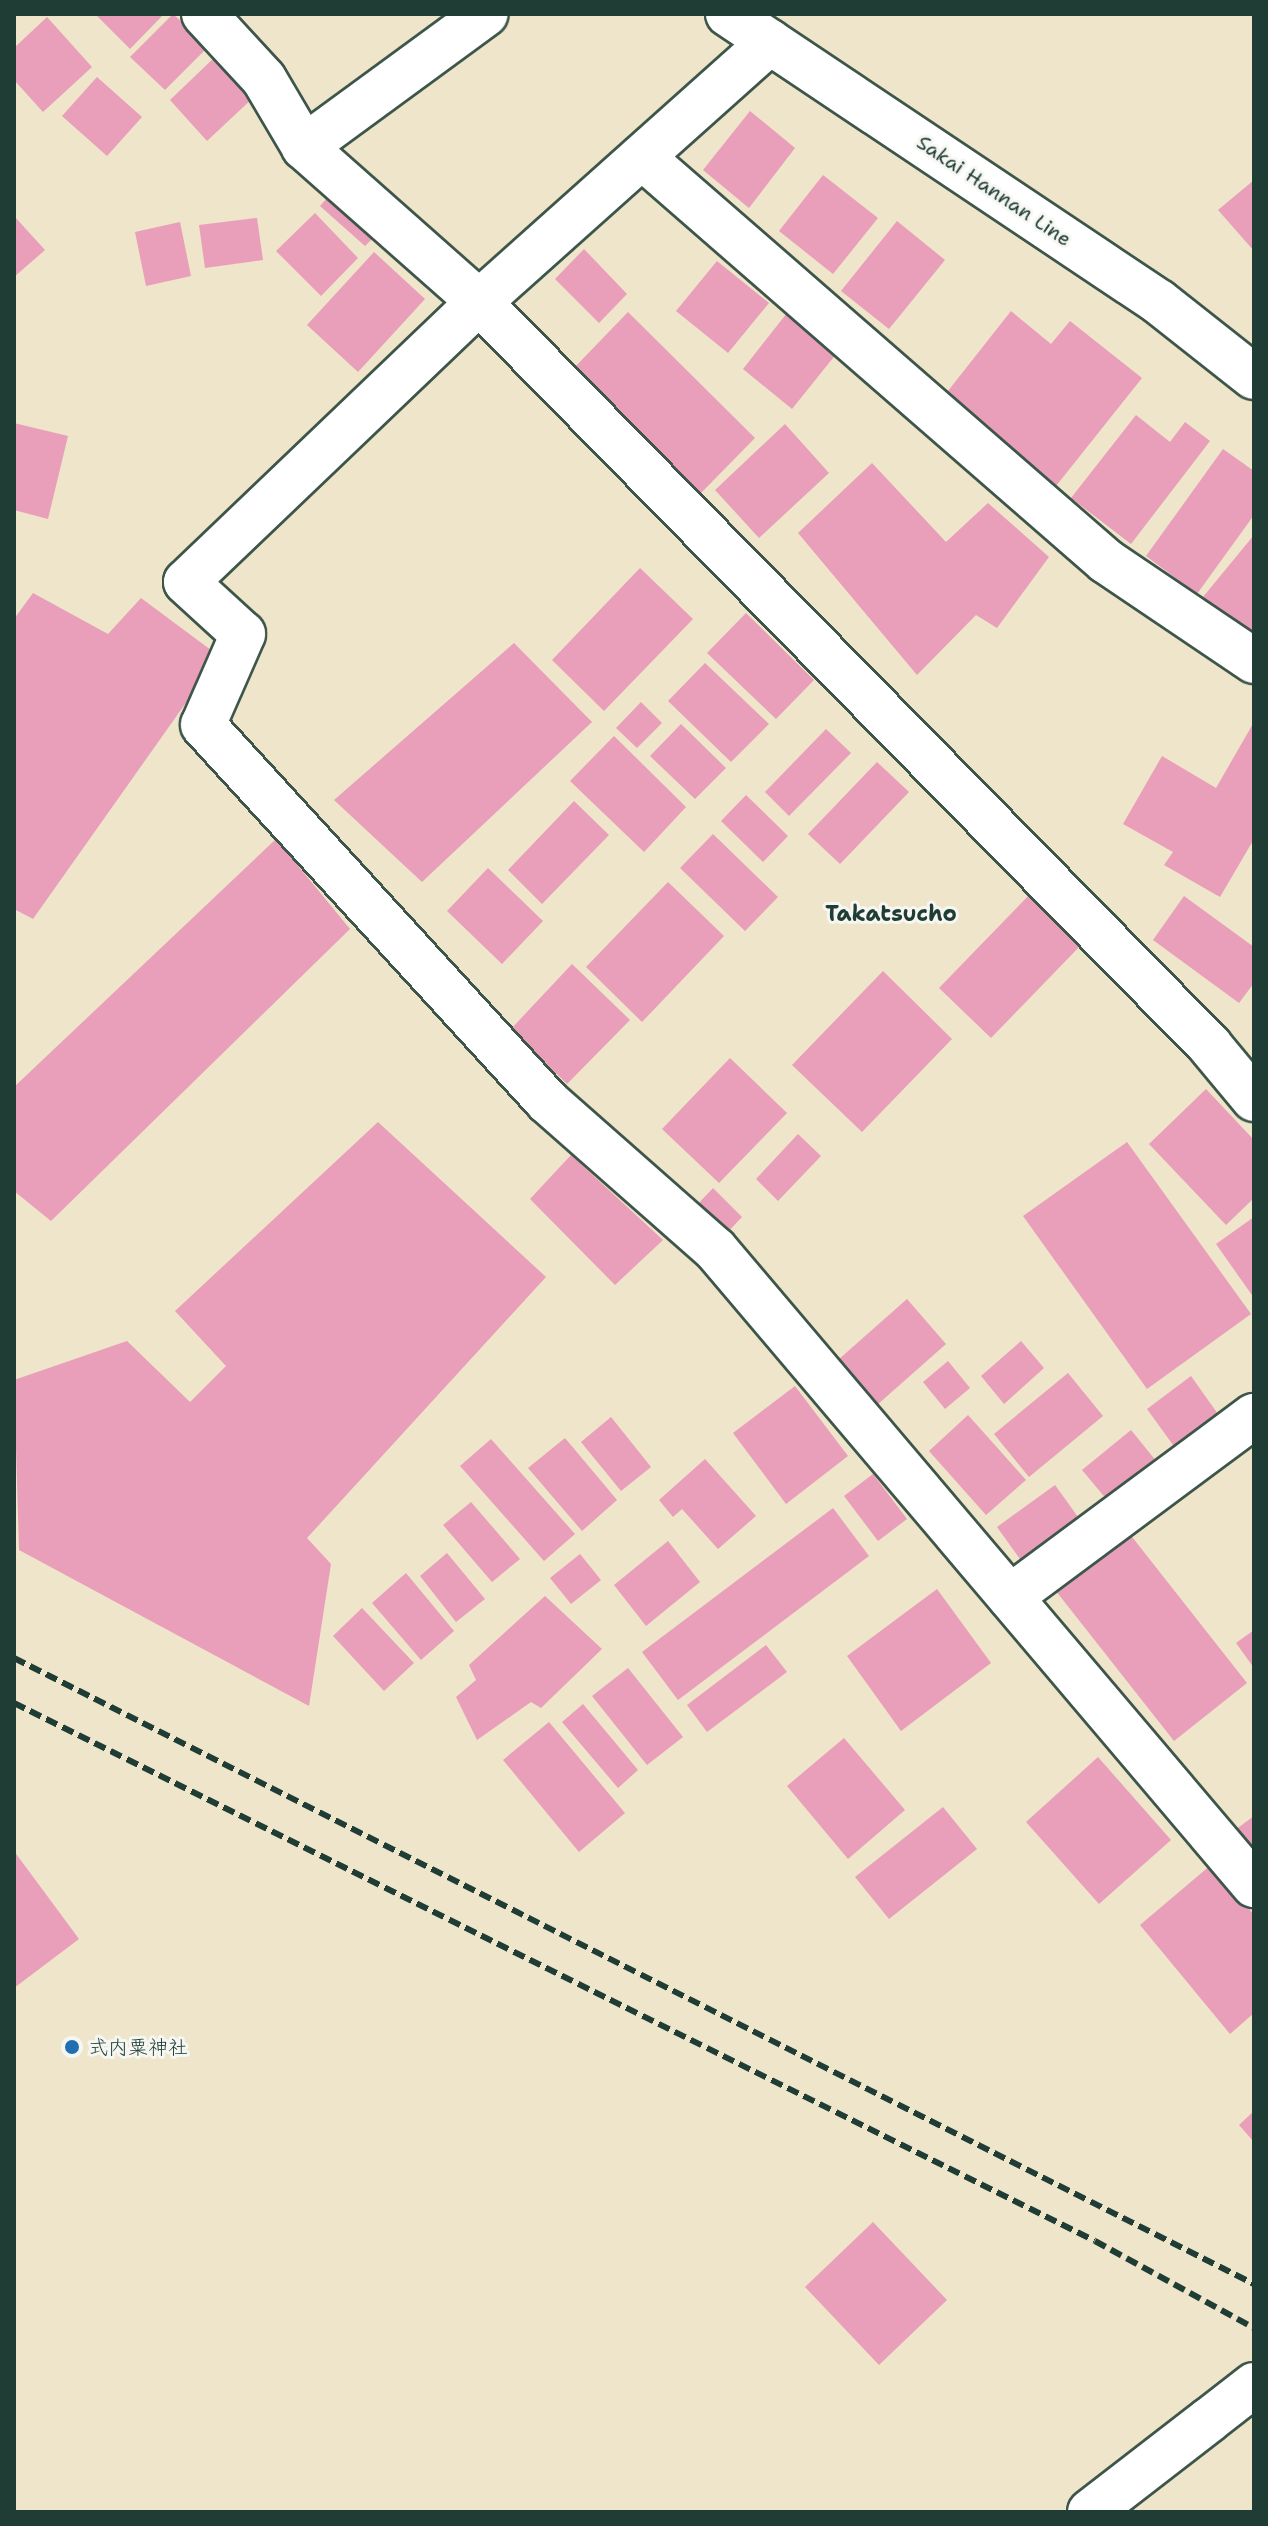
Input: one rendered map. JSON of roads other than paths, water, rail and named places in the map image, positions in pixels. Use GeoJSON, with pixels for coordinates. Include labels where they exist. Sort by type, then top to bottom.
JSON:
{"type":"FeatureCollection","features":[{"type":"Feature","properties":{"kind":"street"},"geometry":{"type":"LineString","coordinates":[[204,14],[264,79],[304,147],[479,302],[1210,1046],[1254,1099]]}},
{"type":"Feature","properties":{"kind":"street"},"geometry":{"type":"LineString","coordinates":[[304,147],[486,14]]}},
{"type":"Feature","properties":{"kind":"street","name":"Sakai Hannan Line"},"geometry":{"type":"LineString","coordinates":[[728,14],[1159,302],[1254,377]]}},
{"type":"Feature","properties":{"kind":"street"},"geometry":{"type":"LineString","coordinates":[[770,42],[479,302],[186,582],[243,634],[203,725],[547,1101],[715,1249],[1254,1885]]}},
{"type":"Feature","properties":{"kind":"street"},"geometry":{"type":"LineString","coordinates":[[642,157],[1106,561],[1254,661]]}},
{"type":"Feature","properties":{"kind":"street"},"geometry":{"type":"LineString","coordinates":[[1010,1597],[1254,1416]]}},
{"type":"Feature","properties":{"kind":"street"},"geometry":{"type":"LineString","coordinates":[[1090,2512],[1254,2385]]}},
{"type":"Feature","properties":{"kind":"railway"},"geometry":{"type":"LineString","coordinates":[[14,1658],[1254,2284]]}},
{"type":"Feature","properties":{"kind":"railway"},"geometry":{"type":"LineString","coordinates":[[14,1703],[1095,2241],[1254,2328]]}},
{"type":"Feature","properties":{"kind":"place","name":"式内粟神社"},"geometry":{"type":"Point","coordinates":[72,2047]}},
{"type":"Feature","properties":{"kind":"district","name":"Takatsucho"},"geometry":{"type":"Point","coordinates":[891,914]}}]}
